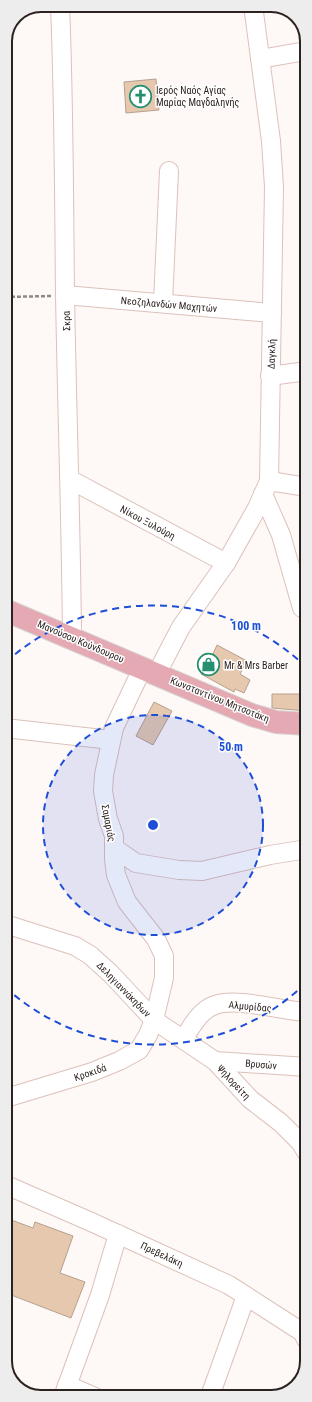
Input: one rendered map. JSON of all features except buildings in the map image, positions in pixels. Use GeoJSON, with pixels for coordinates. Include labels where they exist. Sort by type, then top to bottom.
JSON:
{"type":"FeatureCollection","features":[{"type":"Feature","properties":{"kind":"main road","name":"Μανούσου Κούνδουρου"},"geometry":{"type":"LineString","coordinates":[[12,613],[150,670]]}},
{"type":"Feature","properties":{"kind":"main road","name":"Κωνσταντίνου Μητσοτάκη"},"geometry":{"type":"LineString","coordinates":[[150,670],[252,715],[276,722],[300,724]]}},
{"type":"Feature","properties":{"kind":"street","name":"Σκρα"},"geometry":{"type":"LineString","coordinates":[[60,12],[64,97],[66,295],[71,480],[72,637]]}},
{"type":"Feature","properties":{"kind":"street","name":"Δαγκλή"},"geometry":{"type":"LineString","coordinates":[[150,670],[226,563],[266,488],[272,312],[274,187],[271,141],[254,12]]}},
{"type":"Feature","properties":{"kind":"street"},"geometry":{"type":"LineString","coordinates":[[260,59],[300,51]]}},
{"type":"Feature","properties":{"kind":"street"},"geometry":{"type":"LineString","coordinates":[[163,304],[169,171]]}},
{"type":"Feature","properties":{"kind":"street","name":"Νεοζηλανδών Μαχητών"},"geometry":{"type":"LineString","coordinates":[[66,295],[272,312]]}},
{"type":"Feature","properties":{"kind":"street"},"geometry":{"type":"LineString","coordinates":[[270,376],[300,373]]}},
{"type":"Feature","properties":{"kind":"street","name":"Νίκου Ξυλούρη"},"geometry":{"type":"LineString","coordinates":[[71,480],[226,563]]}},
{"type":"Feature","properties":{"kind":"street"},"geometry":{"type":"LineString","coordinates":[[300,487],[266,488],[300,601]]}},
{"type":"Feature","properties":{"kind":"street","name":"Σαμαριάς"},"geometry":{"type":"LineString","coordinates":[[150,670],[114,728],[104,775],[103,791],[108,819],[114,836],[116,875],[127,902],[156,939],[164,956],[164,978],[154,1020]]}},
{"type":"Feature","properties":{"kind":"street"},"geometry":{"type":"LineString","coordinates":[[12,729],[111,740]]}},
{"type":"Feature","properties":{"kind":"street"},"geometry":{"type":"LineString","coordinates":[[114,848],[136,863],[179,870],[202,871],[270,855],[300,850]]}},
{"type":"Feature","properties":{"kind":"street","name":"Δεληγιαννάκηδων"},"geometry":{"type":"LineString","coordinates":[[12,926],[75,946],[90,955],[121,983],[154,1020]]}},
{"type":"Feature","properties":{"kind":"street","name":"Αλμυρίδας"},"geometry":{"type":"LineString","coordinates":[[184,1038],[195,1020],[214,1005],[226,1003],[246,1004],[300,1011]]}},
{"type":"Feature","properties":{"kind":"street","name":"Ψηλορείτη"},"geometry":{"type":"LineString","coordinates":[[154,1020],[184,1038],[215,1061],[250,1099],[281,1123],[300,1142]]}},
{"type":"Feature","properties":{"kind":"street","name":"Κροκιδά"},"geometry":{"type":"LineString","coordinates":[[12,1096],[92,1072],[119,1061],[139,1050],[148,1035],[154,1020]]}},
{"type":"Feature","properties":{"kind":"street","name":"Βρυσών"},"geometry":{"type":"LineString","coordinates":[[215,1061],[300,1067]]}},
{"type":"Feature","properties":{"kind":"street","name":"Πρεβελάκη"},"geometry":{"type":"LineString","coordinates":[[12,1188],[229,1285],[300,1331]]}},
{"type":"Feature","properties":{"kind":"street"},"geometry":{"type":"LineString","coordinates":[[65,1390],[100,1295],[118,1234]]}},
{"type":"Feature","properties":{"kind":"street"},"geometry":{"type":"LineString","coordinates":[[212,1390],[246,1296]]}},
{"type":"Feature","properties":{"kind":"path"},"geometry":{"type":"LineString","coordinates":[[12,297],[66,295]]}},
{"type":"Feature","properties":{"kind":"place","name":"Ιερός Ναός Αγίας Μαρίας Μαγδαληνής"},"geometry":{"type":"Point","coordinates":[141,96]}},
{"type":"Feature","properties":{"kind":"place","name":"Mr & Mrs Barber"},"geometry":{"type":"Point","coordinates":[208,665]}}]}
